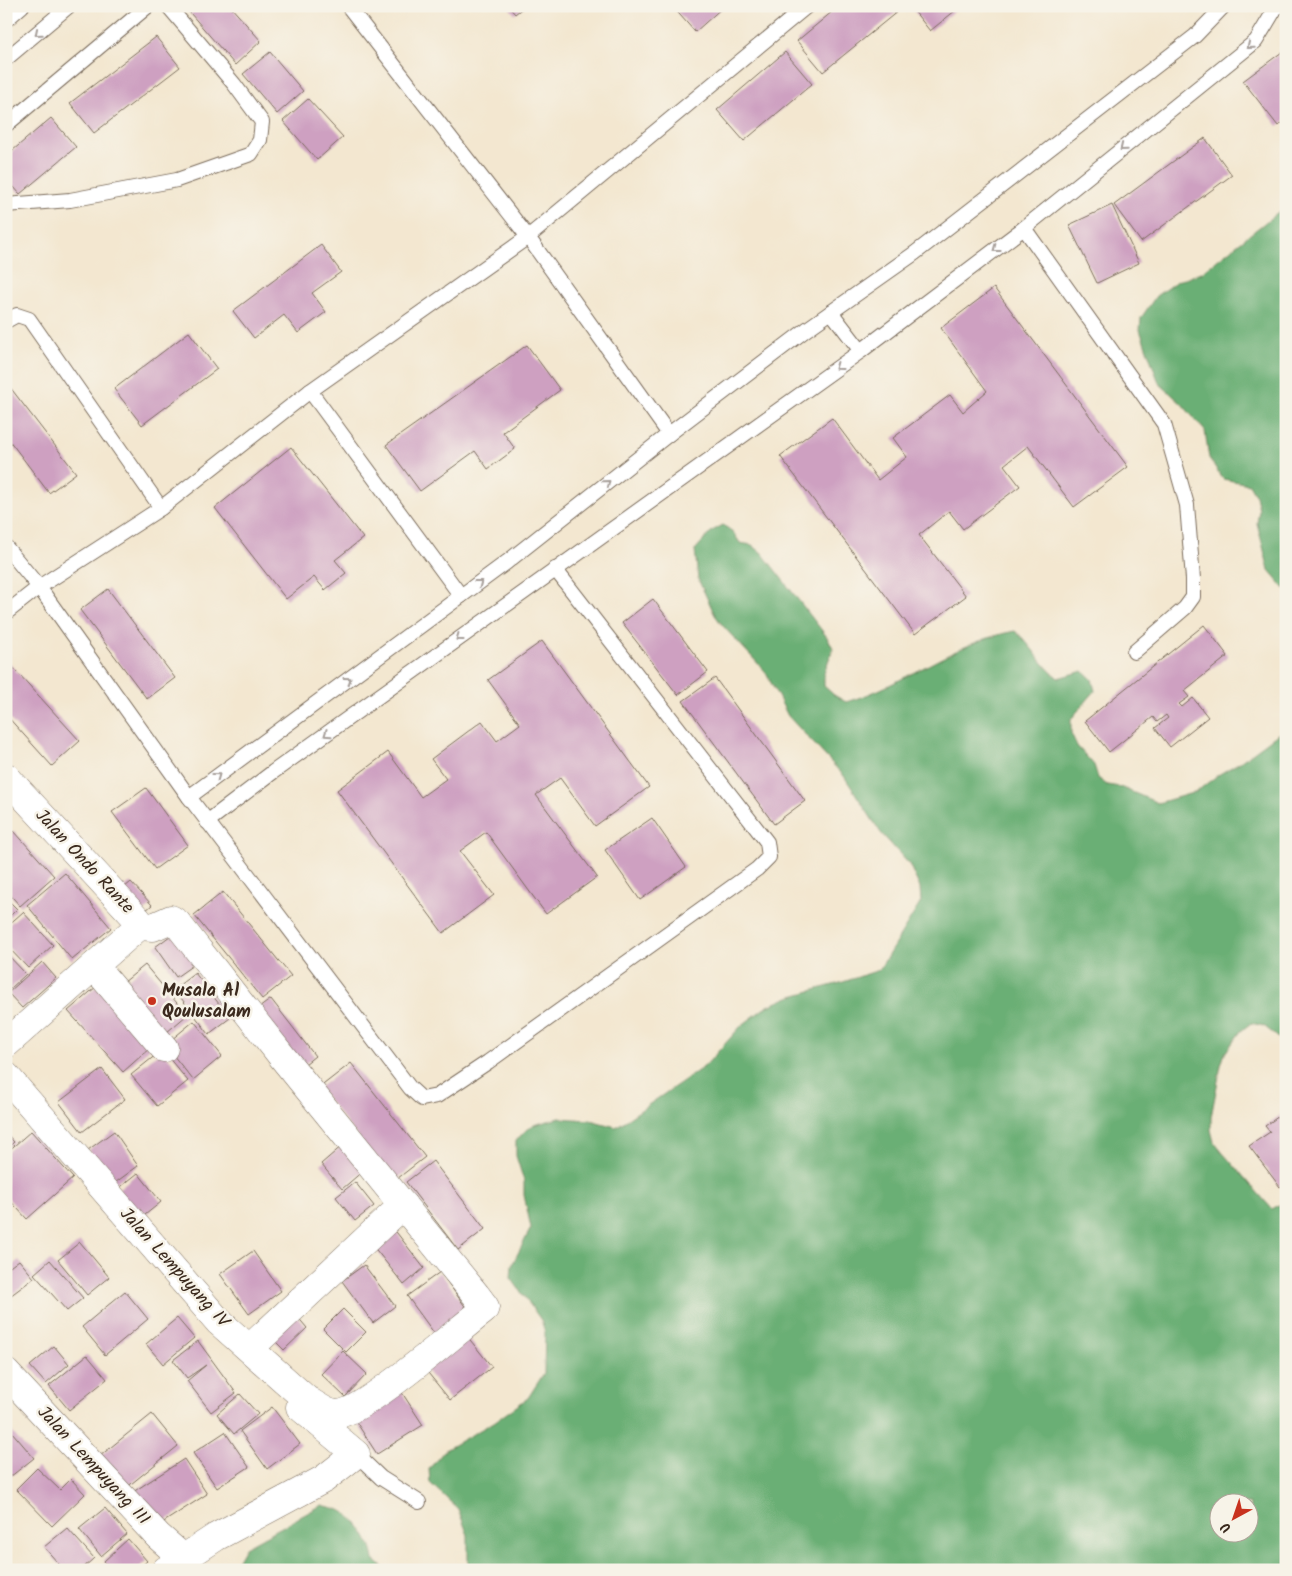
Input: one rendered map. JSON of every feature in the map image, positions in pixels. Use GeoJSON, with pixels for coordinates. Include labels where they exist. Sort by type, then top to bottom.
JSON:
{"type":"FeatureCollection","features":[{"type":"Feature","properties":{"kind":"street","name":"Jalan Ondo Rante"},"geometry":{"type":"LineString","coordinates":[[6,777],[138,920],[139,926]]}},
{"type":"Feature","properties":{"kind":"street"},"geometry":{"type":"LineString","coordinates":[[6,1044],[139,926],[153,927],[171,919],[177,923],[403,1205],[250,1348]]}},
{"type":"Feature","properties":{"kind":"street"},"geometry":{"type":"LineString","coordinates":[[94,966],[164,1048]]}},
{"type":"Feature","properties":{"kind":"street","name":"Jalan Lempuyang IV"},"geometry":{"type":"LineString","coordinates":[[6,1076],[220,1322],[306,1400],[322,1409],[337,1414],[357,1407],[388,1387],[485,1307],[403,1205]]}},
{"type":"Feature","properties":{"kind":"street"},"geometry":{"type":"LineString","coordinates":[[174,1564],[216,1537],[324,1480],[356,1454],[276,1386],[220,1322]]}},
{"type":"Feature","properties":{"kind":"street","name":"Jalan Lempuyang III"},"geometry":{"type":"LineString","coordinates":[[6,1373],[158,1536],[174,1564]]}},
{"type":"Feature","properties":{"kind":"lane"},"geometry":{"type":"LineString","coordinates":[[6,20],[22,6]]}},
{"type":"Feature","properties":{"kind":"lane"},"geometry":{"type":"LineString","coordinates":[[6,59],[69,6]]}},
{"type":"Feature","properties":{"kind":"lane"},"geometry":{"type":"LineString","coordinates":[[6,125],[148,6]]}},
{"type":"Feature","properties":{"kind":"lane"},"geometry":{"type":"LineString","coordinates":[[6,205],[70,200],[177,180],[251,154],[260,140],[262,122],[234,84],[168,6]]}},
{"type":"Feature","properties":{"kind":"lane"},"geometry":{"type":"LineString","coordinates":[[6,613],[39,587],[161,508],[310,391],[528,237],[807,6]]}},
{"type":"Feature","properties":{"kind":"lane"},"geometry":{"type":"LineString","coordinates":[[189,797],[461,596],[830,312],[915,253],[1195,36],[1224,6]]}},
{"type":"Feature","properties":{"kind":"lane"},"geometry":{"type":"LineString","coordinates":[[207,822],[273,772],[861,351],[1024,228],[1256,41],[1277,6]]}},
{"type":"Feature","properties":{"kind":"lane"},"geometry":{"type":"LineString","coordinates":[[351,7],[528,237],[670,434]]}},
{"type":"Feature","properties":{"kind":"lane"},"geometry":{"type":"LineString","coordinates":[[1024,228],[1164,424],[1187,505],[1193,597],[1185,608],[1134,652]]}},
{"type":"Feature","properties":{"kind":"lane"},"geometry":{"type":"LineString","coordinates":[[830,312],[861,351]]}},
{"type":"Feature","properties":{"kind":"lane"},"geometry":{"type":"LineString","coordinates":[[6,321],[17,315],[29,319],[161,508]]}},
{"type":"Feature","properties":{"kind":"lane"},"geometry":{"type":"LineString","coordinates":[[310,391],[461,596]]}},
{"type":"Feature","properties":{"kind":"lane"},"geometry":{"type":"LineString","coordinates":[[6,547],[39,587],[207,822],[410,1088],[422,1099],[437,1096],[488,1062],[757,869],[768,856],[767,842],[555,569]]}},
{"type":"Feature","properties":{"kind":"lane"},"geometry":{"type":"LineString","coordinates":[[356,1454],[380,1478],[419,1502]]}},
{"type":"Feature","properties":{"kind":"green space"},"geometry":{"type":"Polygon","coordinates":[[[1286,209],[1286,590],[1269,570],[1257,523],[1259,510],[1256,496],[1249,484],[1223,479],[1209,458],[1205,431],[1182,404],[1159,383],[1140,330],[1141,318],[1156,296],[1177,281],[1201,273],[1277,213],[1286,209]]]}},
{"type":"Feature","properties":{"kind":"green space"},"geometry":{"type":"Polygon","coordinates":[[[723,525],[733,532],[740,543],[752,545],[762,553],[827,637],[833,648],[824,673],[824,686],[846,702],[868,695],[971,644],[1015,631],[1058,678],[1083,671],[1092,679],[1095,691],[1071,719],[1071,733],[1077,746],[1094,765],[1098,778],[1107,785],[1120,787],[1158,803],[1196,792],[1286,728],[1286,1044],[1264,1026],[1251,1023],[1241,1031],[1225,1053],[1221,1065],[1211,1117],[1211,1130],[1214,1142],[1272,1209],[1286,1201],[1286,1570],[468,1570],[468,1535],[458,1509],[430,1483],[429,1469],[445,1450],[494,1422],[528,1398],[544,1373],[545,1332],[541,1320],[511,1278],[512,1265],[531,1228],[524,1195],[524,1181],[516,1156],[516,1141],[534,1125],[559,1118],[590,1120],[616,1127],[705,1066],[741,1026],[766,1007],[789,997],[879,970],[921,902],[920,888],[909,864],[881,833],[844,776],[788,716],[765,671],[715,615],[698,579],[695,550],[712,531],[723,525]]]}},
{"type":"Feature","properties":{"kind":"green space"},"geometry":{"type":"Polygon","coordinates":[[[322,1505],[340,1510],[359,1526],[367,1539],[374,1560],[386,1570],[232,1570],[245,1547],[322,1505]]]}},
{"type":"Feature","properties":{"kind":"building"},"geometry":{"type":"Polygon","coordinates":[[[184,6],[230,6],[261,41],[235,65],[184,6]]]}},
{"type":"Feature","properties":{"kind":"building"},"geometry":{"type":"Polygon","coordinates":[[[508,6],[525,6],[515,14],[508,6]]]}},
{"type":"Feature","properties":{"kind":"building"},"geometry":{"type":"Polygon","coordinates":[[[672,6],[724,6],[695,32],[672,6]]]}},
{"type":"Feature","properties":{"kind":"building"},"geometry":{"type":"Polygon","coordinates":[[[839,6],[894,6],[898,11],[823,72],[797,41],[839,6]]]}},
{"type":"Feature","properties":{"kind":"building"},"geometry":{"type":"Polygon","coordinates":[[[910,6],[961,6],[930,31],[910,6]]]}},
{"type":"Feature","properties":{"kind":"building"},"geometry":{"type":"Polygon","coordinates":[[[156,37],[180,67],[94,133],[70,103],[156,37]]]}},
{"type":"Feature","properties":{"kind":"building"},"geometry":{"type":"Polygon","coordinates":[[[1286,49],[1286,120],[1278,126],[1243,81],[1286,49]]]}},
{"type":"Feature","properties":{"kind":"building"},"geometry":{"type":"Polygon","coordinates":[[[270,52],[303,91],[277,114],[243,74],[270,52]]]}},
{"type":"Feature","properties":{"kind":"building"},"geometry":{"type":"Polygon","coordinates":[[[785,52],[812,84],[744,141],[717,110],[785,52]]]}},
{"type":"Feature","properties":{"kind":"building"},"geometry":{"type":"Polygon","coordinates":[[[308,99],[343,137],[317,160],[283,121],[308,99]]]}},
{"type":"Feature","properties":{"kind":"building"},"geometry":{"type":"Polygon","coordinates":[[[51,118],[76,147],[20,194],[6,178],[6,156],[51,118]]]}},
{"type":"Feature","properties":{"kind":"building"},"geometry":{"type":"Polygon","coordinates":[[[1205,138],[1232,175],[1141,242],[1114,205],[1205,138]]]}},
{"type":"Feature","properties":{"kind":"building"},"geometry":{"type":"Polygon","coordinates":[[[1112,205],[1139,263],[1097,283],[1069,225],[1112,205]]]}},
{"type":"Feature","properties":{"kind":"building"},"geometry":{"type":"Polygon","coordinates":[[[321,245],[341,272],[312,293],[326,312],[298,333],[284,315],[254,338],[233,311],[321,245]]]}},
{"type":"Feature","properties":{"kind":"building"},"geometry":{"type":"Polygon","coordinates":[[[994,288],[1128,467],[1074,507],[1028,446],[1004,465],[1020,486],[963,529],[949,511],[919,535],[966,596],[915,634],[780,456],[832,418],[878,480],[907,457],[893,438],[950,395],[963,412],[987,391],[941,328],[994,288]]]}},
{"type":"Feature","properties":{"kind":"building"},"geometry":{"type":"Polygon","coordinates":[[[189,332],[217,369],[142,425],[114,389],[189,332]]]}},
{"type":"Feature","properties":{"kind":"building"},"geometry":{"type":"Polygon","coordinates":[[[527,345],[560,390],[503,432],[515,449],[488,469],[475,451],[420,491],[386,445],[527,345]]]}},
{"type":"Feature","properties":{"kind":"building"},"geometry":{"type":"Polygon","coordinates":[[[6,382],[76,473],[49,493],[6,436],[6,382]]]}},
{"type":"Feature","properties":{"kind":"building"},"geometry":{"type":"Polygon","coordinates":[[[291,447],[363,538],[335,560],[346,573],[325,590],[314,577],[286,599],[215,508],[291,447]]]}},
{"type":"Feature","properties":{"kind":"building"},"geometry":{"type":"Polygon","coordinates":[[[108,589],[175,678],[147,699],[80,610],[108,589]]]}},
{"type":"Feature","properties":{"kind":"building"},"geometry":{"type":"Polygon","coordinates":[[[653,599],[708,672],[678,695],[622,623],[653,599]]]}},
{"type":"Feature","properties":{"kind":"building"},"geometry":{"type":"Polygon","coordinates":[[[1204,625],[1228,656],[1184,691],[1189,697],[1179,704],[1182,707],[1193,698],[1208,717],[1170,747],[1155,728],[1168,718],[1166,715],[1157,722],[1153,717],[1109,752],[1085,721],[1204,625]]]}},
{"type":"Feature","properties":{"kind":"building"},"geometry":{"type":"Polygon","coordinates":[[[542,641],[649,787],[595,826],[560,778],[536,795],[597,877],[546,914],[486,832],[460,851],[494,895],[443,933],[337,790],[388,752],[421,797],[446,779],[431,759],[482,721],[497,741],[520,724],[488,680],[542,641]]]}},
{"type":"Feature","properties":{"kind":"building"},"geometry":{"type":"Polygon","coordinates":[[[8,662],[80,741],[52,766],[6,715],[6,664],[8,662]]]}},
{"type":"Feature","properties":{"kind":"building"},"geometry":{"type":"Polygon","coordinates":[[[715,678],[805,801],[774,824],[683,701],[715,678]]]}},
{"type":"Feature","properties":{"kind":"building"},"geometry":{"type":"Polygon","coordinates":[[[146,788],[188,845],[155,869],[112,812],[146,788]]]}},
{"type":"Feature","properties":{"kind":"building"},"geometry":{"type":"Polygon","coordinates":[[[652,818],[686,867],[640,900],[605,850],[652,818]]]}},
{"type":"Feature","properties":{"kind":"building"},"geometry":{"type":"Polygon","coordinates":[[[14,831],[54,876],[20,906],[6,890],[6,837],[14,831]]]}},
{"type":"Feature","properties":{"kind":"building"},"geometry":{"type":"Polygon","coordinates":[[[65,873],[111,928],[72,960],[27,905],[65,873]]]}},
{"type":"Feature","properties":{"kind":"building"},"geometry":{"type":"Polygon","coordinates":[[[131,882],[152,905],[139,916],[118,893],[131,882]]]}},
{"type":"Feature","properties":{"kind":"building"},"geometry":{"type":"Polygon","coordinates":[[[223,892],[291,976],[262,999],[194,915],[223,892]]]}},
{"type":"Feature","properties":{"kind":"building"},"geometry":{"type":"Polygon","coordinates":[[[6,898],[17,909],[6,920],[6,898]]]}},
{"type":"Feature","properties":{"kind":"building"},"geometry":{"type":"Polygon","coordinates":[[[23,912],[53,945],[28,968],[6,945],[6,927],[23,912]]]}},
{"type":"Feature","properties":{"kind":"building"},"geometry":{"type":"Polygon","coordinates":[[[174,933],[196,963],[176,977],[155,947],[174,933]]]}},
{"type":"Feature","properties":{"kind":"building"},"geometry":{"type":"Polygon","coordinates":[[[6,953],[26,974],[9,990],[6,987],[6,953]]]}},
{"type":"Feature","properties":{"kind":"building"},"geometry":{"type":"Polygon","coordinates":[[[42,962],[56,978],[22,1008],[8,993],[42,962]]]}},
{"type":"Feature","properties":{"kind":"building","name":"Musala Al Qoulusalam"},"geometry":{"type":"Polygon","coordinates":[[[145,965],[187,1015],[160,1038],[118,987],[145,965]]]}},
{"type":"Feature","properties":{"kind":"building"},"geometry":{"type":"Polygon","coordinates":[[[195,973],[230,1018],[209,1034],[174,989],[195,973]]]}},
{"type":"Feature","properties":{"kind":"building"},"geometry":{"type":"Polygon","coordinates":[[[97,986],[151,1047],[123,1072],[68,1011],[97,986]]]}},
{"type":"Feature","properties":{"kind":"building"},"geometry":{"type":"Polygon","coordinates":[[[271,999],[315,1056],[300,1068],[255,1011],[271,999]]]}},
{"type":"Feature","properties":{"kind":"building"},"geometry":{"type":"Polygon","coordinates":[[[194,1021],[222,1056],[193,1080],[165,1045],[194,1021]]]}},
{"type":"Feature","properties":{"kind":"building"},"geometry":{"type":"Polygon","coordinates":[[[162,1050],[188,1081],[157,1106],[131,1075],[162,1050]]]}},
{"type":"Feature","properties":{"kind":"building"},"geometry":{"type":"Polygon","coordinates":[[[351,1063],[425,1157],[393,1182],[319,1088],[351,1063]]]}},
{"type":"Feature","properties":{"kind":"building"},"geometry":{"type":"Polygon","coordinates":[[[102,1069],[125,1099],[82,1132],[59,1102],[102,1069]]]}},
{"type":"Feature","properties":{"kind":"building"},"geometry":{"type":"Polygon","coordinates":[[[1286,1111],[1286,1183],[1280,1187],[1249,1146],[1270,1132],[1265,1126],[1286,1111]]]}},
{"type":"Feature","properties":{"kind":"building"},"geometry":{"type":"Polygon","coordinates":[[[31,1131],[73,1178],[27,1219],[6,1196],[6,1153],[31,1131]]]}},
{"type":"Feature","properties":{"kind":"building"},"geometry":{"type":"Polygon","coordinates":[[[114,1131],[138,1166],[112,1185],[88,1150],[114,1131]]]}},
{"type":"Feature","properties":{"kind":"building"},"geometry":{"type":"Polygon","coordinates":[[[6,1133],[14,1142],[6,1149],[6,1133]]]}},
{"type":"Feature","properties":{"kind":"building"},"geometry":{"type":"Polygon","coordinates":[[[343,1145],[364,1170],[342,1189],[321,1164],[343,1145]]]}},
{"type":"Feature","properties":{"kind":"building"},"geometry":{"type":"Polygon","coordinates":[[[433,1161],[485,1229],[458,1250],[406,1182],[433,1161]]]}},
{"type":"Feature","properties":{"kind":"building"},"geometry":{"type":"Polygon","coordinates":[[[138,1173],[161,1202],[140,1219],[118,1189],[138,1173]]]}},
{"type":"Feature","properties":{"kind":"building"},"geometry":{"type":"Polygon","coordinates":[[[355,1182],[374,1206],[355,1221],[336,1197],[355,1182]]]}},
{"type":"Feature","properties":{"kind":"building"},"geometry":{"type":"Polygon","coordinates":[[[390,1224],[424,1268],[404,1285],[369,1241],[390,1224]]]}},
{"type":"Feature","properties":{"kind":"building"},"geometry":{"type":"Polygon","coordinates":[[[80,1242],[109,1277],[87,1295],[58,1260],[80,1242]]]}},
{"type":"Feature","properties":{"kind":"building"},"geometry":{"type":"Polygon","coordinates":[[[253,1251],[281,1291],[249,1314],[220,1274],[253,1251]]]}},
{"type":"Feature","properties":{"kind":"building"},"geometry":{"type":"Polygon","coordinates":[[[19,1260],[34,1278],[6,1299],[6,1270],[19,1260]]]}},
{"type":"Feature","properties":{"kind":"building"},"geometry":{"type":"Polygon","coordinates":[[[50,1260],[83,1298],[67,1311],[34,1274],[50,1260]]]}},
{"type":"Feature","properties":{"kind":"building"},"geometry":{"type":"Polygon","coordinates":[[[364,1265],[395,1306],[373,1323],[342,1281],[364,1265]]]}},
{"type":"Feature","properties":{"kind":"building"},"geometry":{"type":"Polygon","coordinates":[[[440,1272],[467,1309],[434,1333],[407,1296],[440,1272]]]}},
{"type":"Feature","properties":{"kind":"building"},"geometry":{"type":"Polygon","coordinates":[[[125,1291],[148,1319],[105,1355],[82,1327],[125,1291]]]}},
{"type":"Feature","properties":{"kind":"building"},"geometry":{"type":"Polygon","coordinates":[[[343,1309],[366,1332],[346,1352],[323,1329],[343,1309]]]}},
{"type":"Feature","properties":{"kind":"building"},"geometry":{"type":"Polygon","coordinates":[[[296,1315],[307,1328],[284,1350],[272,1338],[296,1315]]]}},
{"type":"Feature","properties":{"kind":"building"},"geometry":{"type":"Polygon","coordinates":[[[177,1318],[194,1338],[163,1364],[146,1344],[177,1318]]]}},
{"type":"Feature","properties":{"kind":"building"},"geometry":{"type":"Polygon","coordinates":[[[462,1330],[492,1367],[450,1400],[420,1363],[462,1330]]]}},
{"type":"Feature","properties":{"kind":"building"},"geometry":{"type":"Polygon","coordinates":[[[198,1341],[236,1393],[211,1412],[187,1381],[206,1365],[187,1378],[173,1360],[198,1341]]]}},
{"type":"Feature","properties":{"kind":"building"},"geometry":{"type":"Polygon","coordinates":[[[54,1346],[69,1364],[46,1384],[30,1366],[54,1346]]]}},
{"type":"Feature","properties":{"kind":"building"},"geometry":{"type":"Polygon","coordinates":[[[343,1351],[367,1374],[345,1397],[321,1374],[343,1351]]]}},
{"type":"Feature","properties":{"kind":"building"},"geometry":{"type":"Polygon","coordinates":[[[87,1355],[107,1379],[69,1410],[49,1386],[87,1355]]]}},
{"type":"Feature","properties":{"kind":"building"},"geometry":{"type":"Polygon","coordinates":[[[397,1385],[423,1425],[377,1454],[351,1414],[397,1385]]]}},
{"type":"Feature","properties":{"kind":"building"},"geometry":{"type":"Polygon","coordinates":[[[240,1394],[258,1414],[234,1434],[217,1414],[240,1394]]]}},
{"type":"Feature","properties":{"kind":"building"},"geometry":{"type":"Polygon","coordinates":[[[272,1407],[300,1444],[267,1469],[240,1431],[272,1407]]]}},
{"type":"Feature","properties":{"kind":"building"},"geometry":{"type":"Polygon","coordinates":[[[152,1414],[178,1446],[126,1488],[100,1456],[152,1414]]]}},
{"type":"Feature","properties":{"kind":"building"},"geometry":{"type":"Polygon","coordinates":[[[6,1425],[34,1458],[10,1477],[6,1472],[6,1425]]]}},
{"type":"Feature","properties":{"kind":"building"},"geometry":{"type":"Polygon","coordinates":[[[225,1432],[249,1467],[217,1488],[193,1453],[225,1432]]]}},
{"type":"Feature","properties":{"kind":"building"},"geometry":{"type":"Polygon","coordinates":[[[184,1459],[207,1494],[156,1527],[133,1492],[184,1459]]]}},
{"type":"Feature","properties":{"kind":"building"},"geometry":{"type":"Polygon","coordinates":[[[37,1468],[60,1490],[71,1479],[85,1494],[52,1526],[16,1489],[37,1468]]]}},
{"type":"Feature","properties":{"kind":"building"},"geometry":{"type":"Polygon","coordinates":[[[105,1508],[127,1534],[101,1556],[79,1529],[105,1508]]]}},
{"type":"Feature","properties":{"kind":"building"},"geometry":{"type":"Polygon","coordinates":[[[67,1528],[94,1558],[81,1570],[64,1570],[44,1547],[67,1528]]]}},
{"type":"Feature","properties":{"kind":"building"},"geometry":{"type":"Polygon","coordinates":[[[128,1539],[147,1561],[137,1570],[111,1570],[104,1561],[128,1539]]]}},
{"type":"Feature","properties":{"kind":"place","name":"Musala Al Qoulusalam"},"geometry":{"type":"Point","coordinates":[152,1001]}}]}
